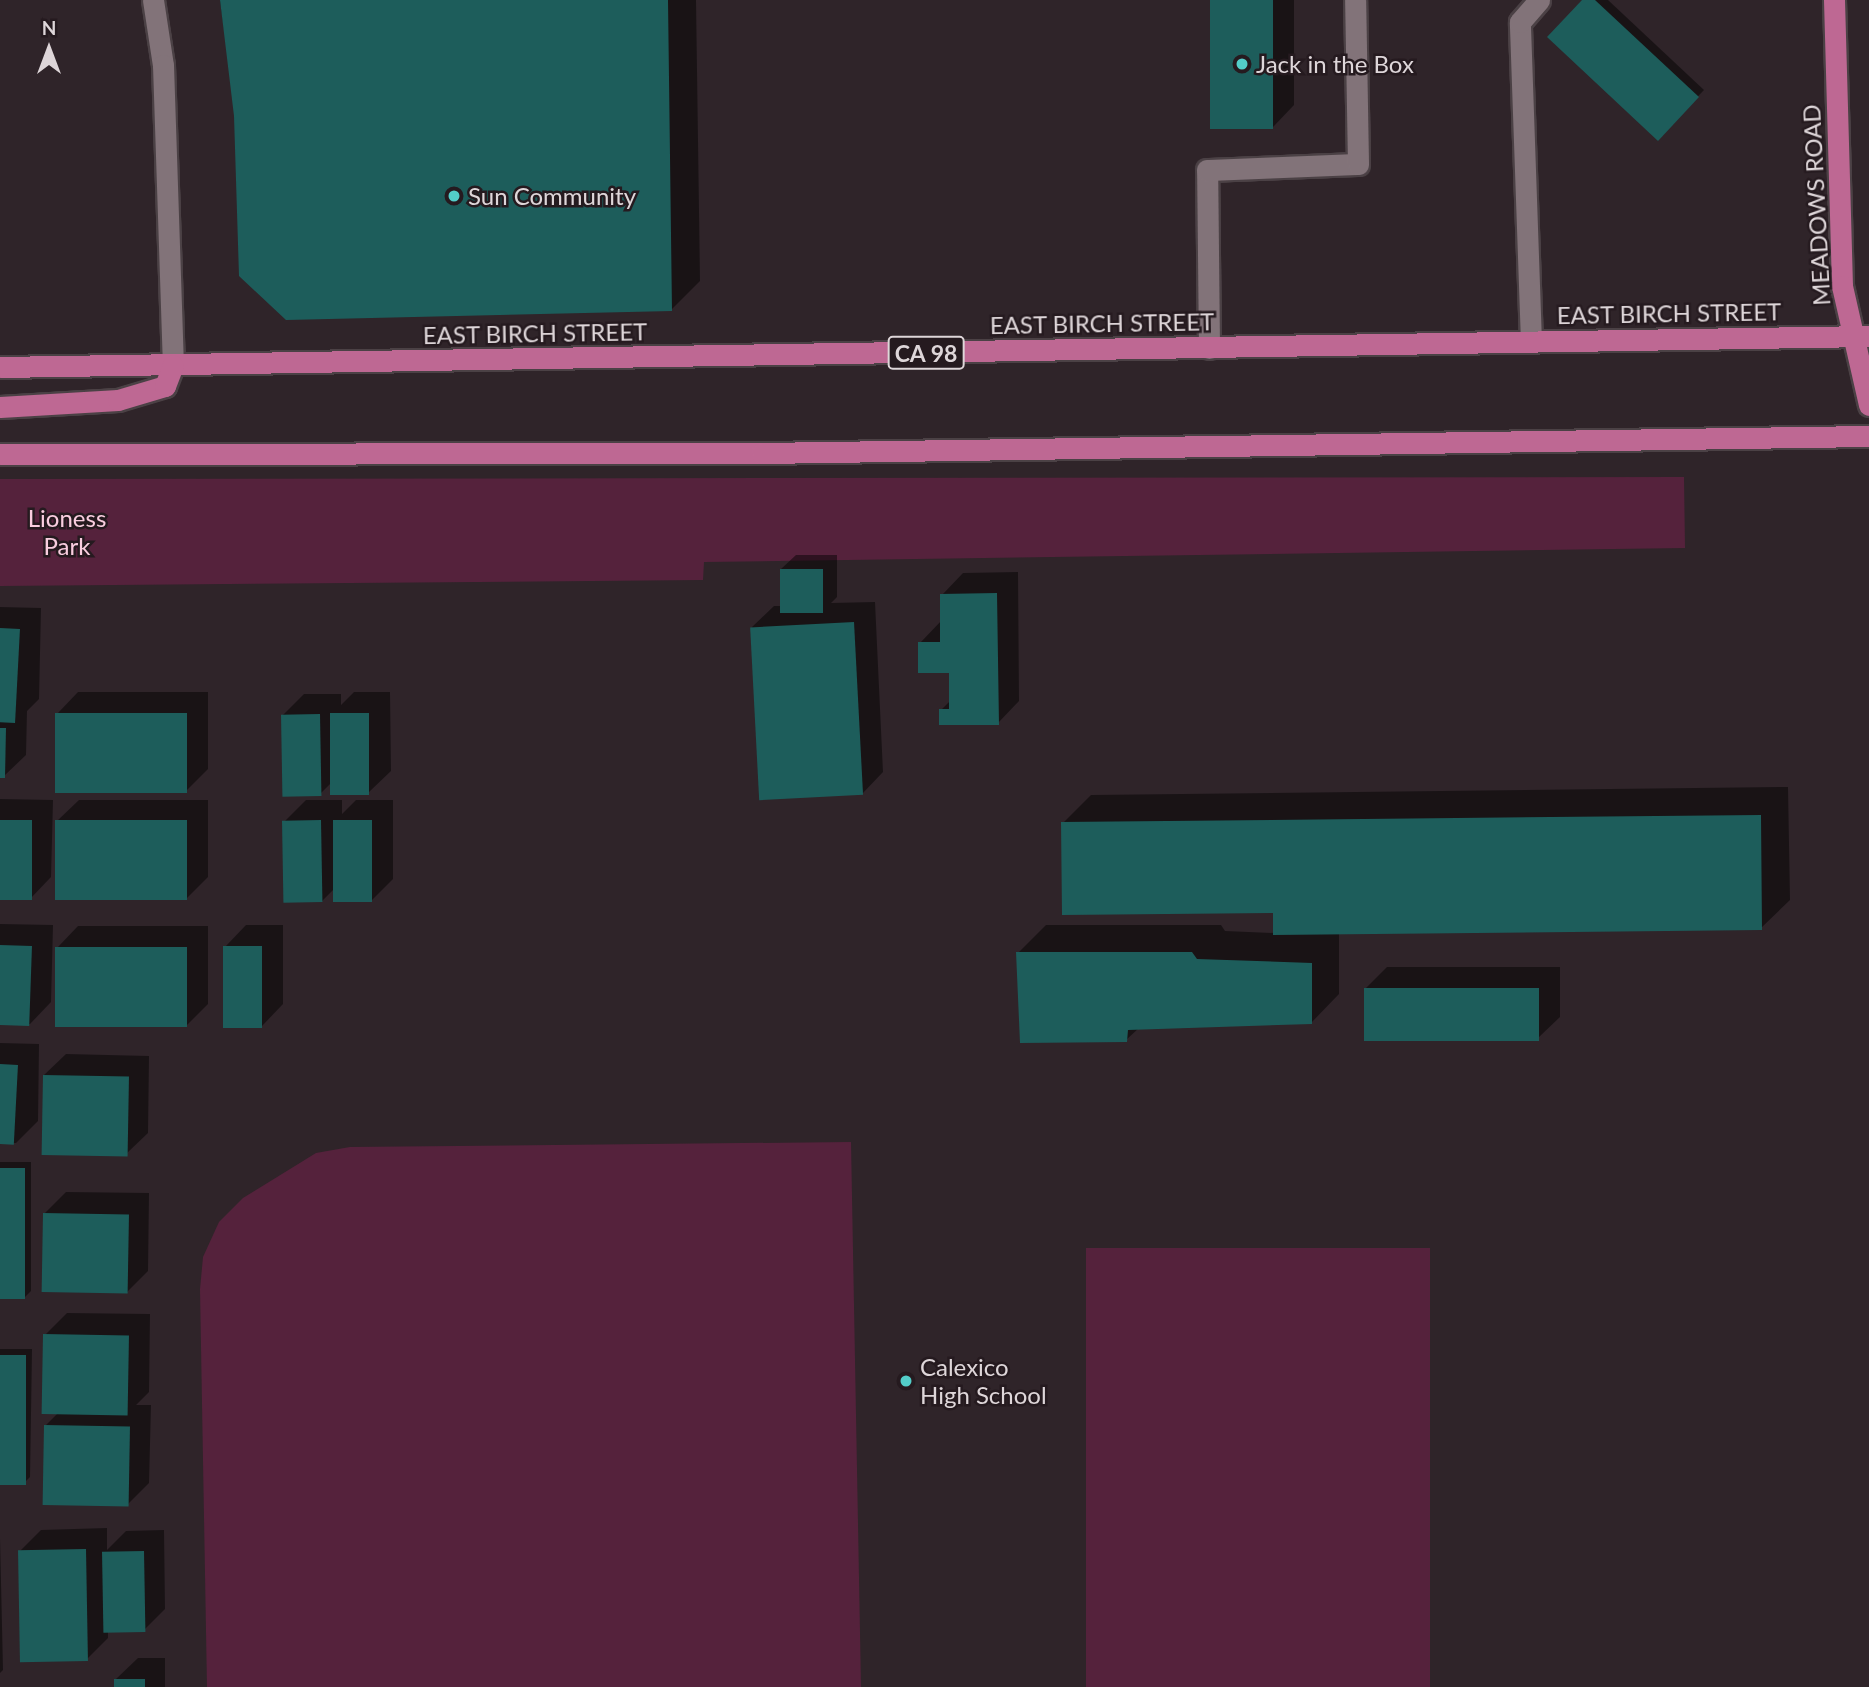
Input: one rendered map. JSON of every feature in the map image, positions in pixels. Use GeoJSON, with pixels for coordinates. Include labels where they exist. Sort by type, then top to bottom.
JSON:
{"type":"FeatureCollection","features":[{"type":"Feature","properties":{"kind":"main road","name":"MEADOWS ROAD"},"geometry":{"type":"LineString","coordinates":[[1835,0],[1842,286],[1861,336],[1869,404]]}},
{"type":"Feature","properties":{"kind":"main road","name":"EAST BIRCH STREET"},"geometry":{"type":"LineString","coordinates":[[0,367],[1861,336]]}},
{"type":"Feature","properties":{"kind":"main road"},"geometry":{"type":"LineString","coordinates":[[0,407],[118,400],[165,386],[173,365]]}},
{"type":"Feature","properties":{"kind":"main road"},"geometry":{"type":"LineString","coordinates":[[0,454],[762,453],[1869,436]]}},
{"type":"Feature","properties":{"kind":"street"},"geometry":{"type":"LineString","coordinates":[[153,0],[163,65],[173,365]]}},
{"type":"Feature","properties":{"kind":"street"},"geometry":{"type":"LineString","coordinates":[[1209,348],[1207,170],[1358,164],[1355,0]]}},
{"type":"Feature","properties":{"kind":"street"},"geometry":{"type":"LineString","coordinates":[[1531,342],[1520,22],[1539,0]]}},
{"type":"Feature","properties":{"kind":"green space","name":"Lioness Park"},"geometry":{"type":"Polygon","coordinates":[[[1684,477],[1685,548],[704,562],[703,580],[0,586],[0,479],[1684,477]]]}},
{"type":"Feature","properties":{"kind":"green space"},"geometry":{"type":"Polygon","coordinates":[[[851,1142],[861,1687],[207,1687],[200,1289],[203,1257],[219,1222],[243,1198],[316,1153],[350,1147],[851,1142]]]}},
{"type":"Feature","properties":{"kind":"green space"},"geometry":{"type":"Polygon","coordinates":[[[1086,1248],[1430,1248],[1430,1687],[1086,1687],[1086,1248]]]}},
{"type":"Feature","properties":{"kind":"building","name":"Sun Community"},"geometry":{"type":"Polygon","coordinates":[[[220,0],[668,0],[672,311],[286,320],[239,276],[234,116],[220,0]]]}},
{"type":"Feature","properties":{"kind":"building","name":"Jack in the Box"},"geometry":{"type":"Polygon","coordinates":[[[1210,0],[1273,0],[1273,129],[1210,129],[1210,0]]]}},
{"type":"Feature","properties":{"kind":"building"},"geometry":{"type":"Polygon","coordinates":[[[1582,0],[1595,0],[1699,97],[1658,141],[1547,37],[1582,0]]]}},
{"type":"Feature","properties":{"kind":"building"},"geometry":{"type":"Polygon","coordinates":[[[780,569],[823,569],[823,613],[780,613],[780,569]]]}},
{"type":"Feature","properties":{"kind":"building"},"geometry":{"type":"Polygon","coordinates":[[[997,593],[999,725],[939,725],[939,709],[949,709],[949,673],[918,673],[918,642],[940,642],[940,594],[997,593]]]}},
{"type":"Feature","properties":{"kind":"building"},"geometry":{"type":"Polygon","coordinates":[[[854,622],[863,795],[759,800],[750,627],[854,622]]]}},
{"type":"Feature","properties":{"kind":"building"},"geometry":{"type":"Polygon","coordinates":[[[0,628],[20,629],[15,723],[0,722],[0,628]]]}},
{"type":"Feature","properties":{"kind":"building"},"geometry":{"type":"Polygon","coordinates":[[[55,713],[187,713],[187,793],[55,793],[55,713]]]}},
{"type":"Feature","properties":{"kind":"building"},"geometry":{"type":"Polygon","coordinates":[[[330,713],[369,713],[369,795],[330,795],[330,713]]]}},
{"type":"Feature","properties":{"kind":"building"},"geometry":{"type":"Polygon","coordinates":[[[320,714],[321,796],[282,797],[281,715],[320,714]]]}},
{"type":"Feature","properties":{"kind":"building"},"geometry":{"type":"Polygon","coordinates":[[[0,728],[6,728],[5,778],[0,778],[0,728]]]}},
{"type":"Feature","properties":{"kind":"building"},"geometry":{"type":"Polygon","coordinates":[[[1761,815],[1762,930],[1273,935],[1273,913],[1062,915],[1061,822],[1761,815]]]}},
{"type":"Feature","properties":{"kind":"building"},"geometry":{"type":"Polygon","coordinates":[[[0,820],[32,820],[32,900],[0,900],[0,820]]]}},
{"type":"Feature","properties":{"kind":"building"},"geometry":{"type":"Polygon","coordinates":[[[55,820],[187,820],[187,900],[55,900],[55,820]]]}},
{"type":"Feature","properties":{"kind":"building"},"geometry":{"type":"Polygon","coordinates":[[[321,820],[322,902],[283,903],[282,821],[321,820]]]}},
{"type":"Feature","properties":{"kind":"building"},"geometry":{"type":"Polygon","coordinates":[[[333,820],[372,820],[372,902],[333,902],[333,820]]]}},
{"type":"Feature","properties":{"kind":"building"},"geometry":{"type":"Polygon","coordinates":[[[0,945],[32,946],[29,1026],[0,1025],[0,945]]]}},
{"type":"Feature","properties":{"kind":"building"},"geometry":{"type":"Polygon","coordinates":[[[223,946],[262,946],[262,1028],[223,1028],[223,946]]]}},
{"type":"Feature","properties":{"kind":"building"},"geometry":{"type":"Polygon","coordinates":[[[55,947],[187,947],[187,1027],[55,1027],[55,947]]]}},
{"type":"Feature","properties":{"kind":"building"},"geometry":{"type":"Polygon","coordinates":[[[1016,952],[1192,952],[1197,959],[1312,963],[1312,1024],[1128,1030],[1127,1042],[1020,1043],[1016,952]]]}},
{"type":"Feature","properties":{"kind":"building"},"geometry":{"type":"Polygon","coordinates":[[[1364,988],[1539,988],[1539,1041],[1364,1041],[1364,988]]]}},
{"type":"Feature","properties":{"kind":"building"},"geometry":{"type":"Polygon","coordinates":[[[0,1064],[18,1065],[14,1145],[0,1144],[0,1064]]]}},
{"type":"Feature","properties":{"kind":"building"},"geometry":{"type":"Polygon","coordinates":[[[43,1075],[129,1077],[128,1156],[42,1155],[43,1075]]]}},
{"type":"Feature","properties":{"kind":"building"},"geometry":{"type":"Polygon","coordinates":[[[0,1168],[25,1168],[25,1299],[0,1299],[0,1168]]]}},
{"type":"Feature","properties":{"kind":"building"},"geometry":{"type":"Polygon","coordinates":[[[43,1213],[129,1215],[128,1293],[42,1292],[43,1213]]]}},
{"type":"Feature","properties":{"kind":"building"},"geometry":{"type":"Polygon","coordinates":[[[43,1334],[129,1336],[128,1415],[42,1414],[43,1334]]]}},
{"type":"Feature","properties":{"kind":"building"},"geometry":{"type":"Polygon","coordinates":[[[0,1355],[26,1355],[26,1485],[0,1485],[0,1355]]]}},
{"type":"Feature","properties":{"kind":"building"},"geometry":{"type":"Polygon","coordinates":[[[44,1425],[130,1427],[129,1506],[43,1505],[44,1425]]]}},
{"type":"Feature","properties":{"kind":"building"},"geometry":{"type":"Polygon","coordinates":[[[86,1549],[88,1661],[20,1662],[18,1550],[86,1549]]]}},
{"type":"Feature","properties":{"kind":"building"},"geometry":{"type":"Polygon","coordinates":[[[144,1551],[145,1632],[103,1633],[102,1552],[144,1551]]]}},
{"type":"Feature","properties":{"kind":"building"},"geometry":{"type":"Polygon","coordinates":[[[114,1679],[145,1679],[145,1687],[114,1687],[114,1679]]]}},
{"type":"Feature","properties":{"kind":"place","name":"Jack in the Box"},"geometry":{"type":"Point","coordinates":[1242,64]}},
{"type":"Feature","properties":{"kind":"place","name":"Sun Community"},"geometry":{"type":"Point","coordinates":[454,196]}},
{"type":"Feature","properties":{"kind":"place","name":"Calexico High School"},"geometry":{"type":"Point","coordinates":[906,1381]}}]}
